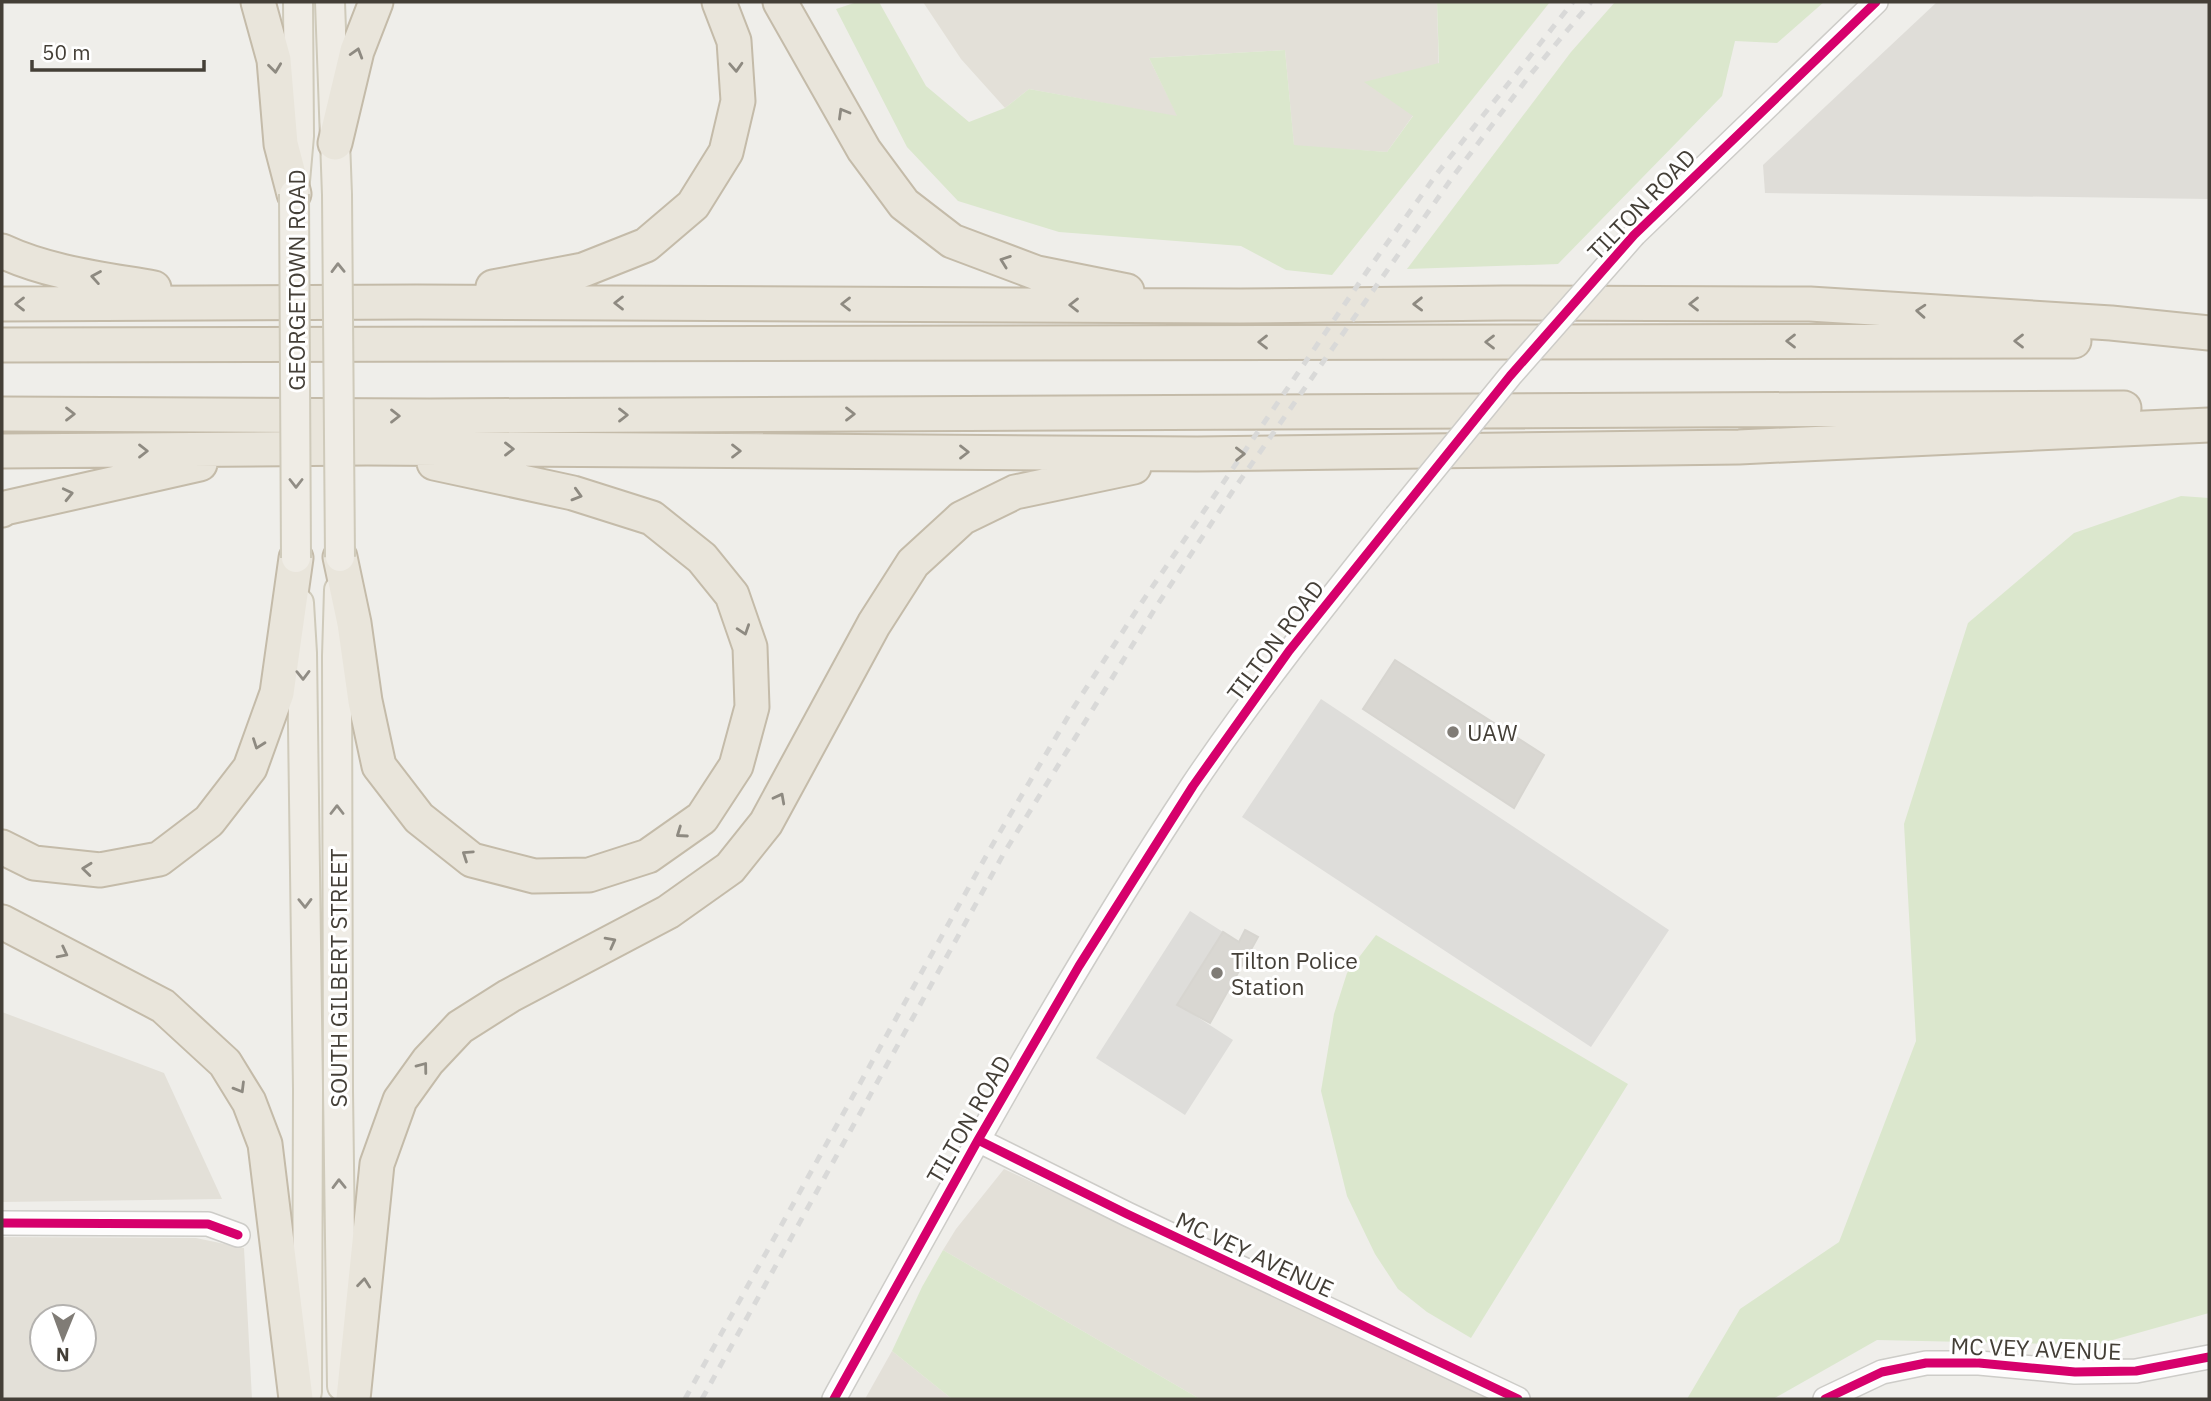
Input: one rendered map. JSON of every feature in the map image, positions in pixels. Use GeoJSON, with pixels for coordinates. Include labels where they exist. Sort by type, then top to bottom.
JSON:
{"type":"FeatureCollection","features":[{"type":"Feature","properties":{"kind":"highway"},"geometry":{"type":"LineString","coordinates":[[258,2],[274,61],[281,144],[294,194]]}},
{"type":"Feature","properties":{"kind":"highway"},"geometry":{"type":"LineString","coordinates":[[335,143],[357,51],[376,2]]}},
{"type":"Feature","properties":{"kind":"highway"},"geometry":{"type":"LineString","coordinates":[[417,302],[583,270],[646,245],[693,205],[726,152],[738,101],[734,41],[719,2]]}},
{"type":"Feature","properties":{"kind":"highway"},"geometry":{"type":"LineString","coordinates":[[780,2],[864,150],[904,204],[952,241],[1037,273],[1143,294],[1240,306]]}},
{"type":"Feature","properties":{"kind":"highway"},"geometry":{"type":"LineString","coordinates":[[2,251],[17,258],[68,272],[236,303]]}},
{"type":"Feature","properties":{"kind":"highway"},"geometry":{"type":"LineString","coordinates":[[2,304],[1810,304],[2111,323],[2209,333]]}},
{"type":"Feature","properties":{"kind":"highway"},"geometry":{"type":"LineString","coordinates":[[2,345],[2209,341]]}},
{"type":"Feature","properties":{"kind":"highway"},"geometry":{"type":"LineString","coordinates":[[2,414],[456,416],[2209,407]]}},
{"type":"Feature","properties":{"kind":"highway"},"geometry":{"type":"LineString","coordinates":[[2,451],[367,448],[1197,454],[1739,447],[2209,425]]}},
{"type":"Feature","properties":{"kind":"highway"},"geometry":{"type":"LineString","coordinates":[[341,557],[354,622],[365,701],[379,766],[419,818],[472,860],[534,876],[589,875],[648,856],[702,818],[736,766],[752,707],[750,646],[732,595],[702,558],[652,518],[573,494],[367,448]]}},
{"type":"Feature","properties":{"kind":"highway"},"geometry":{"type":"LineString","coordinates":[[2,510],[260,450]]}},
{"type":"Feature","properties":{"kind":"highway"},"geometry":{"type":"LineString","coordinates":[[353,1399],[377,1164],[400,1100],[428,1061],[460,1027],[509,996],[668,912],[730,868],[766,823],[874,624],[913,563],[962,518],[1015,492],[1197,454]]}},
{"type":"Feature","properties":{"kind":"highway"},"geometry":{"type":"LineString","coordinates":[[2,847],[34,863],[100,870],[159,859],[209,821],[250,768],[277,693],[296,558]]}},
{"type":"Feature","properties":{"kind":"highway"},"geometry":{"type":"LineString","coordinates":[[2,922],[163,1006],[225,1063],[249,1102],[265,1144],[296,1399]]}},
{"type":"Feature","properties":{"kind":"main road","name":"GEORGETOWN ROAD"},"geometry":{"type":"LineString","coordinates":[[296,558],[294,194],[299,136],[298,2]]}},
{"type":"Feature","properties":{"kind":"main road","name":"GEORGETOWN ROAD"},"geometry":{"type":"LineString","coordinates":[[330,2],[337,195],[341,557]]}},
{"type":"Feature","properties":{"kind":"main road","name":"SOUTH GILBERT STREET"},"geometry":{"type":"LineString","coordinates":[[341,557],[337,696],[342,1399]]}},
{"type":"Feature","properties":{"kind":"main road","name":"SOUTH GILBERT STREET"},"geometry":{"type":"LineString","coordinates":[[296,558],[302,653],[308,1089],[307,1399]]}},
{"type":"Feature","properties":{"kind":"street","name":"TILTON ROAD"},"geometry":{"type":"LineString","coordinates":[[834,1399],[978,1140],[1079,966],[1192,786],[1289,651],[1510,376],[1633,235],[1876,2]]}},
{"type":"Feature","properties":{"kind":"street","name":"MC VEY AVENUE"},"geometry":{"type":"LineString","coordinates":[[978,1140],[1127,1214],[1518,1399]]}},
{"type":"Feature","properties":{"kind":"street"},"geometry":{"type":"LineString","coordinates":[[2,1223],[208,1224],[238,1236]]}},
{"type":"Feature","properties":{"kind":"street","name":"MC VEY AVENUE"},"geometry":{"type":"LineString","coordinates":[[1825,1399],[1882,1372],[1926,1363],[1979,1363],[2075,1372],[2136,1371],[2209,1357]]}},
{"type":"Feature","properties":{"kind":"shaded area"},"geometry":{"type":"Polygon","coordinates":[[[923,2],[1437,2],[1439,79],[1387,152],[1294,146],[1285,50],[1149,58],[1178,117],[1029,89],[1005,108],[961,59],[923,2]]]}},
{"type":"Feature","properties":{"kind":"shaded area"},"geometry":{"type":"Polygon","coordinates":[[[1937,2],[2209,2],[2209,199],[1765,193],[1763,165],[1937,2]]]}},
{"type":"Feature","properties":{"kind":"shaded area"},"geometry":{"type":"Polygon","coordinates":[[[1321,699],[1669,930],[1591,1047],[1242,817],[1321,699]]]}},
{"type":"Feature","properties":{"kind":"shaded area"},"geometry":{"type":"Polygon","coordinates":[[[1190,911],[1223,932],[1177,1004],[1233,1040],[1185,1115],[1096,1058],[1190,911]]]}},
{"type":"Feature","properties":{"kind":"shaded area"},"geometry":{"type":"Polygon","coordinates":[[[2,1012],[164,1073],[222,1199],[2,1202],[2,1012]]]}},
{"type":"Feature","properties":{"kind":"shaded area"},"geometry":{"type":"Polygon","coordinates":[[[1004,1169],[1495,1399],[1200,1399],[943,1250],[956,1229],[1004,1169]]]}},
{"type":"Feature","properties":{"kind":"shaded area"},"geometry":{"type":"Polygon","coordinates":[[[2,1237],[196,1238],[244,1248],[252,1399],[2,1399],[2,1237]]]}},
{"type":"Feature","properties":{"kind":"shaded area"},"geometry":{"type":"Polygon","coordinates":[[[892,1351],[952,1399],[865,1399],[892,1351]]]}},
{"type":"Feature","properties":{"kind":"green space"},"geometry":{"type":"Polygon","coordinates":[[[857,2],[879,2],[926,86],[969,122],[1005,108],[1029,89],[1177,116],[1149,58],[1285,50],[1294,145],[1387,152],[1413,116],[1364,82],[1439,63],[1437,2],[1550,2],[1332,275],[1286,270],[1241,246],[1059,232],[958,201],[907,147],[836,9],[857,2]]]}},
{"type":"Feature","properties":{"kind":"green space"},"geometry":{"type":"Polygon","coordinates":[[[1615,2],[1824,2],[1777,43],[1735,41],[1722,96],[1558,264],[1407,269],[1571,52],[1615,2]]]}},
{"type":"Feature","properties":{"kind":"green space"},"geometry":{"type":"Polygon","coordinates":[[[2181,496],[2209,498],[2209,1313],[2095,1345],[1877,1340],[1773,1399],[1687,1399],[1740,1309],[1839,1242],[1916,1041],[1904,824],[1968,623],[2074,533],[2181,496]]]}},
{"type":"Feature","properties":{"kind":"green space"},"geometry":{"type":"Polygon","coordinates":[[[1376,935],[1628,1084],[1471,1338],[1427,1312],[1398,1289],[1375,1254],[1347,1196],[1321,1091],[1334,1014],[1347,973],[1376,935]]]}},
{"type":"Feature","properties":{"kind":"green space"},"geometry":{"type":"Polygon","coordinates":[[[943,1250],[1200,1399],[952,1399],[892,1351],[943,1250]]]}},
{"type":"Feature","properties":{"kind":"building","name":"UAW"},"geometry":{"type":"Polygon","coordinates":[[[1395,660],[1544,755],[1514,808],[1363,709],[1395,660]]]}},
{"type":"Feature","properties":{"kind":"building","name":"Tilton Police Station"},"geometry":{"type":"Polygon","coordinates":[[[1245,930],[1258,937],[1210,1023],[1177,1005],[1223,932],[1239,942],[1245,930]]]}},
{"type":"Feature","properties":{"kind":"railway"},"geometry":{"type":"LineString","coordinates":[[685,1399],[990,849],[1072,710],[1140,605],[1370,267],[1439,171],[1573,2]]}},
{"type":"Feature","properties":{"kind":"railway"},"geometry":{"type":"LineString","coordinates":[[702,1399],[1004,853],[1156,607],[1232,492],[1454,175],[1530,75],[1591,2]]}},
{"type":"Feature","properties":{"kind":"cycle path"},"geometry":{"type":"LineString","coordinates":[[834,1399],[978,1140],[1079,966],[1193,786],[1289,651],[1510,376],[1634,235],[1876,2]]}},
{"type":"Feature","properties":{"kind":"cycle path"},"geometry":{"type":"LineString","coordinates":[[978,1140],[1127,1214],[1518,1399]]}},
{"type":"Feature","properties":{"kind":"cycle path"},"geometry":{"type":"LineString","coordinates":[[2,1223],[208,1224],[238,1235]]}},
{"type":"Feature","properties":{"kind":"cycle path"},"geometry":{"type":"LineString","coordinates":[[1825,1399],[1882,1372],[1926,1363],[1979,1363],[2075,1372],[2136,1371],[2209,1357]]}},
{"type":"Feature","properties":{"kind":"place","name":"UAW"},"geometry":{"type":"Point","coordinates":[1453,732]}},
{"type":"Feature","properties":{"kind":"place","name":"Tilton Police Station"},"geometry":{"type":"Point","coordinates":[1217,973]}}]}
